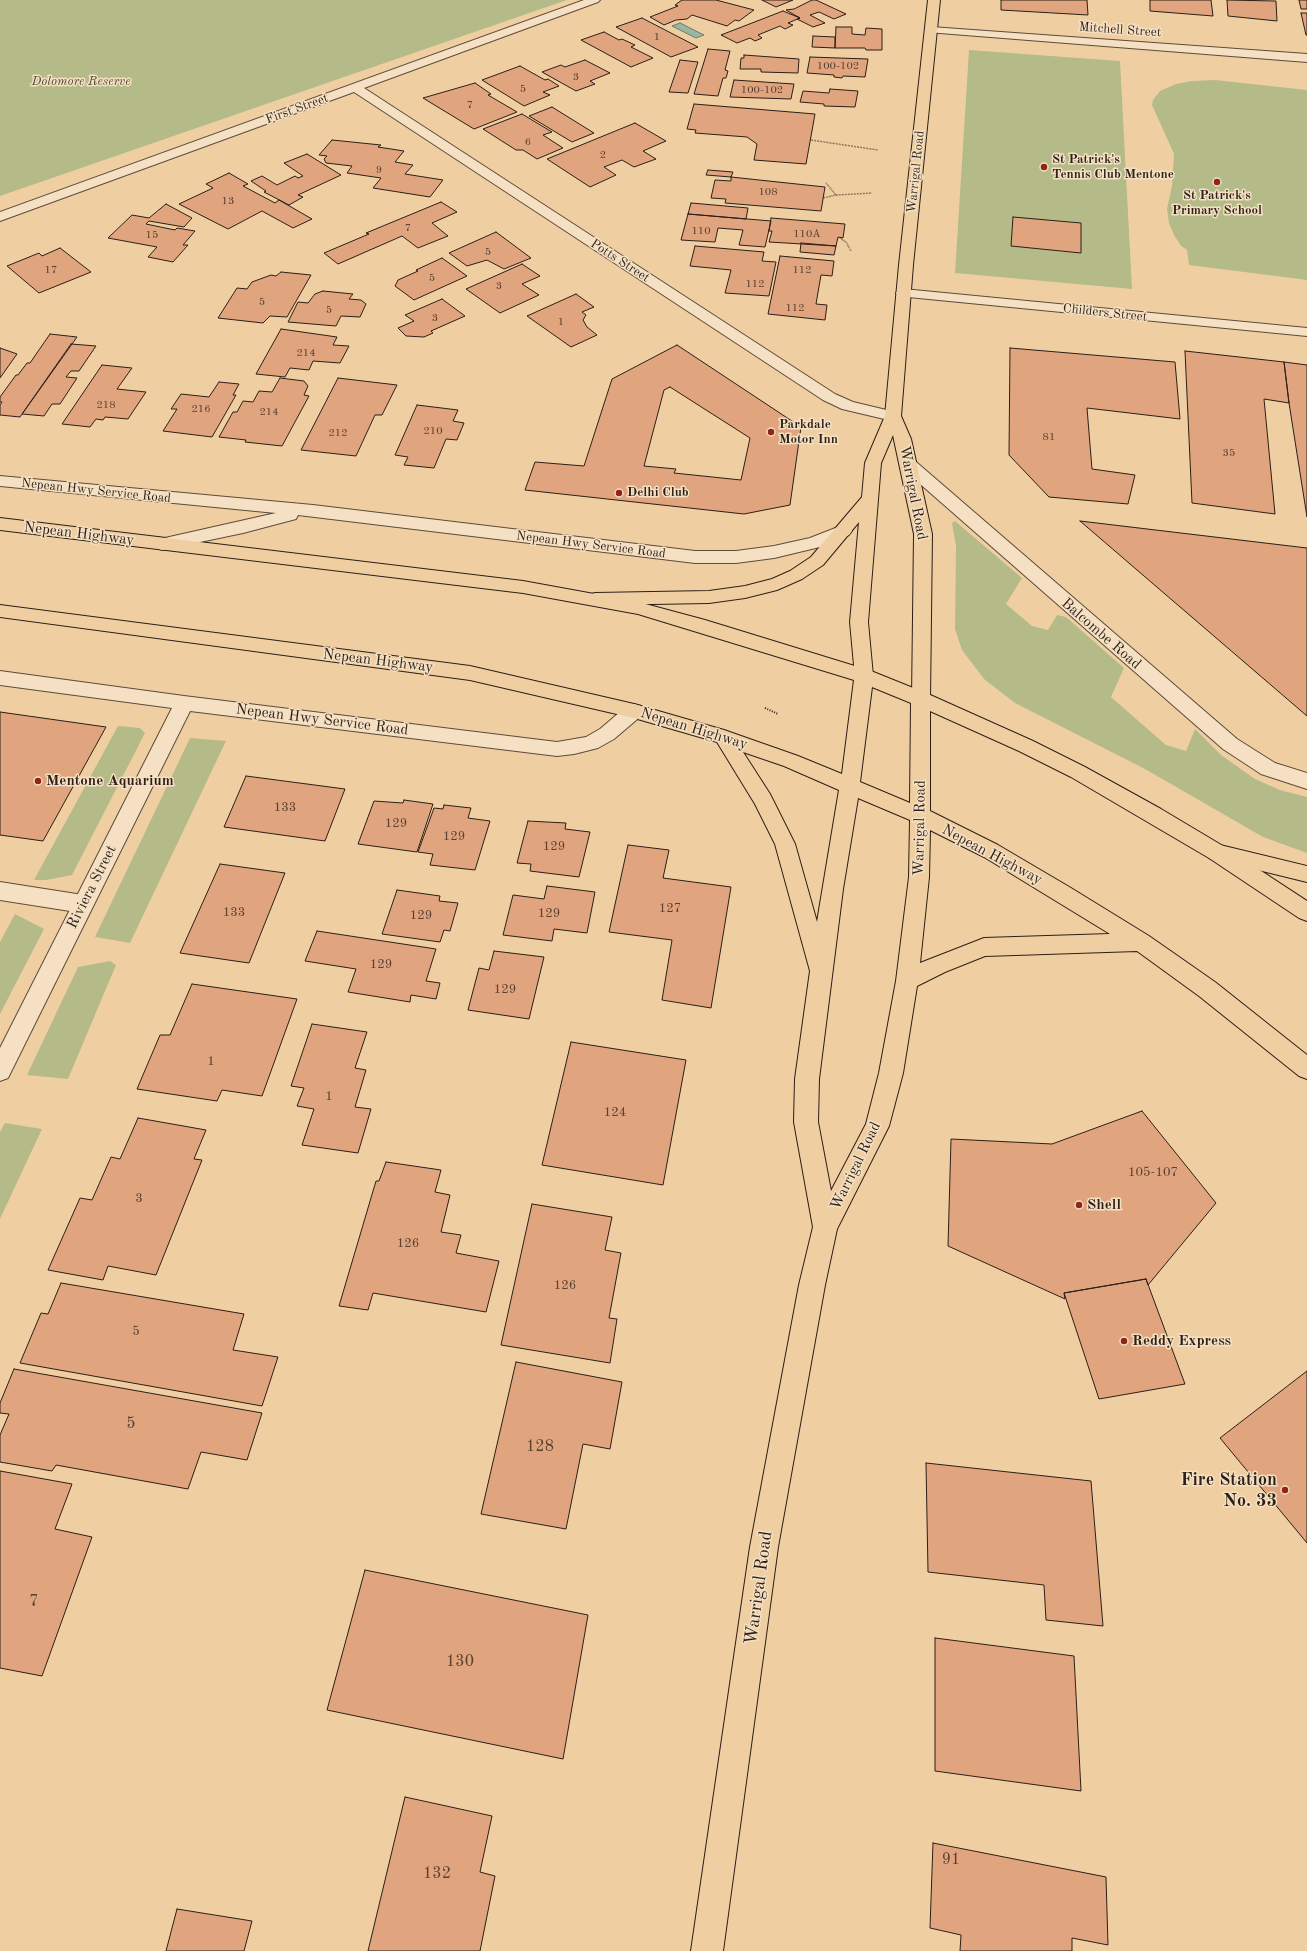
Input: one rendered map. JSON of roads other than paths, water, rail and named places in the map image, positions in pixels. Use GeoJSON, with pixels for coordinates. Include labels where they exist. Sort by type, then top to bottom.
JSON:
{"type":"FeatureCollection","features":[{"type":"Feature","properties":{"kind":"main road","name":"Warrigal Road"},"geometry":{"type":"LineString","coordinates":[[826,1227],[806,1122],[807,1079],[832,888],[850,786],[864,676],[859,622],[869,498],[873,462],[893,416],[903,294],[934,0]]}},
{"type":"Feature","properties":{"kind":"main road","name":"Warrigal Road"},"geometry":{"type":"LineString","coordinates":[[707,1951],[764,1547],[797,1360],[826,1227],[877,1126],[891,1073],[907,981],[919,877],[924,544],[919,507],[910,464],[903,439],[893,416]]}},
{"type":"Feature","properties":{"kind":"main road"},"geometry":{"type":"LineString","coordinates":[[595,599],[709,597],[745,592],[787,580],[811,566],[843,531],[869,498]]}},
{"type":"Feature","properties":{"kind":"main road","name":"Nepean Highway"},"geometry":{"type":"LineString","coordinates":[[0,524],[515,586],[595,599],[638,608],[699,625],[864,676],[921,699],[1026,746],[1078,772],[1216,852],[1307,912]]}},
{"type":"Feature","properties":{"kind":"main road","name":"Nepean Highway"},"geometry":{"type":"LineString","coordinates":[[0,611],[470,673],[634,711],[724,737],[791,761],[920,816],[991,852],[1089,909],[1141,942],[1207,989],[1307,1069]]}},
{"type":"Feature","properties":{"kind":"main road"},"geometry":{"type":"LineString","coordinates":[[724,737],[763,800],[785,844],[821,976]]}},
{"type":"Feature","properties":{"kind":"main road"},"geometry":{"type":"LineString","coordinates":[[1216,852],[1307,874]]}},
{"type":"Feature","properties":{"kind":"main road"},"geometry":{"type":"LineString","coordinates":[[907,981],[937,965],[984,947],[1141,942]]}},
{"type":"Feature","properties":{"kind":"street","name":"First Street"},"geometry":{"type":"LineString","coordinates":[[0,217],[594,0]]}},
{"type":"Feature","properties":{"kind":"street","name":"Mitchell Street"},"geometry":{"type":"LineString","coordinates":[[931,30],[1307,58]]}},
{"type":"Feature","properties":{"kind":"street","name":"Potts Street"},"geometry":{"type":"LineString","coordinates":[[356,88],[829,397],[848,406],[893,416]]}},
{"type":"Feature","properties":{"kind":"street","name":"Childers Street"},"geometry":{"type":"LineString","coordinates":[[903,294],[1307,332]]}},
{"type":"Feature","properties":{"kind":"street","name":"Balcombe Road"},"geometry":{"type":"LineString","coordinates":[[910,464],[955,506],[1230,744],[1268,769],[1307,781]]}},
{"type":"Feature","properties":{"kind":"street","name":"Nepean Hwy Service Road"},"geometry":{"type":"LineString","coordinates":[[0,481],[312,512],[707,558],[736,557],[774,552],[814,543],[843,531]]}},
{"type":"Feature","properties":{"kind":"street","name":"Nepean Hwy Service Road"},"geometry":{"type":"LineString","coordinates":[[162,544],[312,512]]}},
{"type":"Feature","properties":{"kind":"street","name":"Nepean Hwy Service Road"},"geometry":{"type":"LineString","coordinates":[[0,678],[184,703],[557,749],[591,743],[607,734],[634,711]]}},
{"type":"Feature","properties":{"kind":"street","name":"Riviera Street"},"geometry":{"type":"LineString","coordinates":[[0,1071],[184,703]]}},
{"type":"Feature","properties":{"kind":"street"},"geometry":{"type":"LineString","coordinates":[[0,891],[83,904]]}},
{"type":"Feature","properties":{"kind":"place","name":"St Patrick's Tennis Club Mentone"},"geometry":{"type":"Point","coordinates":[1044,167]}},
{"type":"Feature","properties":{"kind":"place","name":"St Patrick's Primary School"},"geometry":{"type":"Point","coordinates":[1217,182]}},
{"type":"Feature","properties":{"kind":"place","name":"Parkdale Motor Inn"},"geometry":{"type":"Point","coordinates":[771,432]}},
{"type":"Feature","properties":{"kind":"place","name":"Delhi Club"},"geometry":{"type":"Point","coordinates":[619,493]}},
{"type":"Feature","properties":{"kind":"place","name":"Mentone Aquarium"},"geometry":{"type":"Point","coordinates":[38,781]}},
{"type":"Feature","properties":{"kind":"place","name":"Shell"},"geometry":{"type":"Point","coordinates":[1079,1205]}},
{"type":"Feature","properties":{"kind":"place","name":"Reddy Express"},"geometry":{"type":"Point","coordinates":[1124,1341]}},
{"type":"Feature","properties":{"kind":"place","name":"Fire Station No. 33"},"geometry":{"type":"Point","coordinates":[1285,1490]}},
{"type":"Feature","properties":{"kind":"park label","name":"Dolomore Reserve"},"geometry":{"type":"Point","coordinates":[81,82]}}]}
